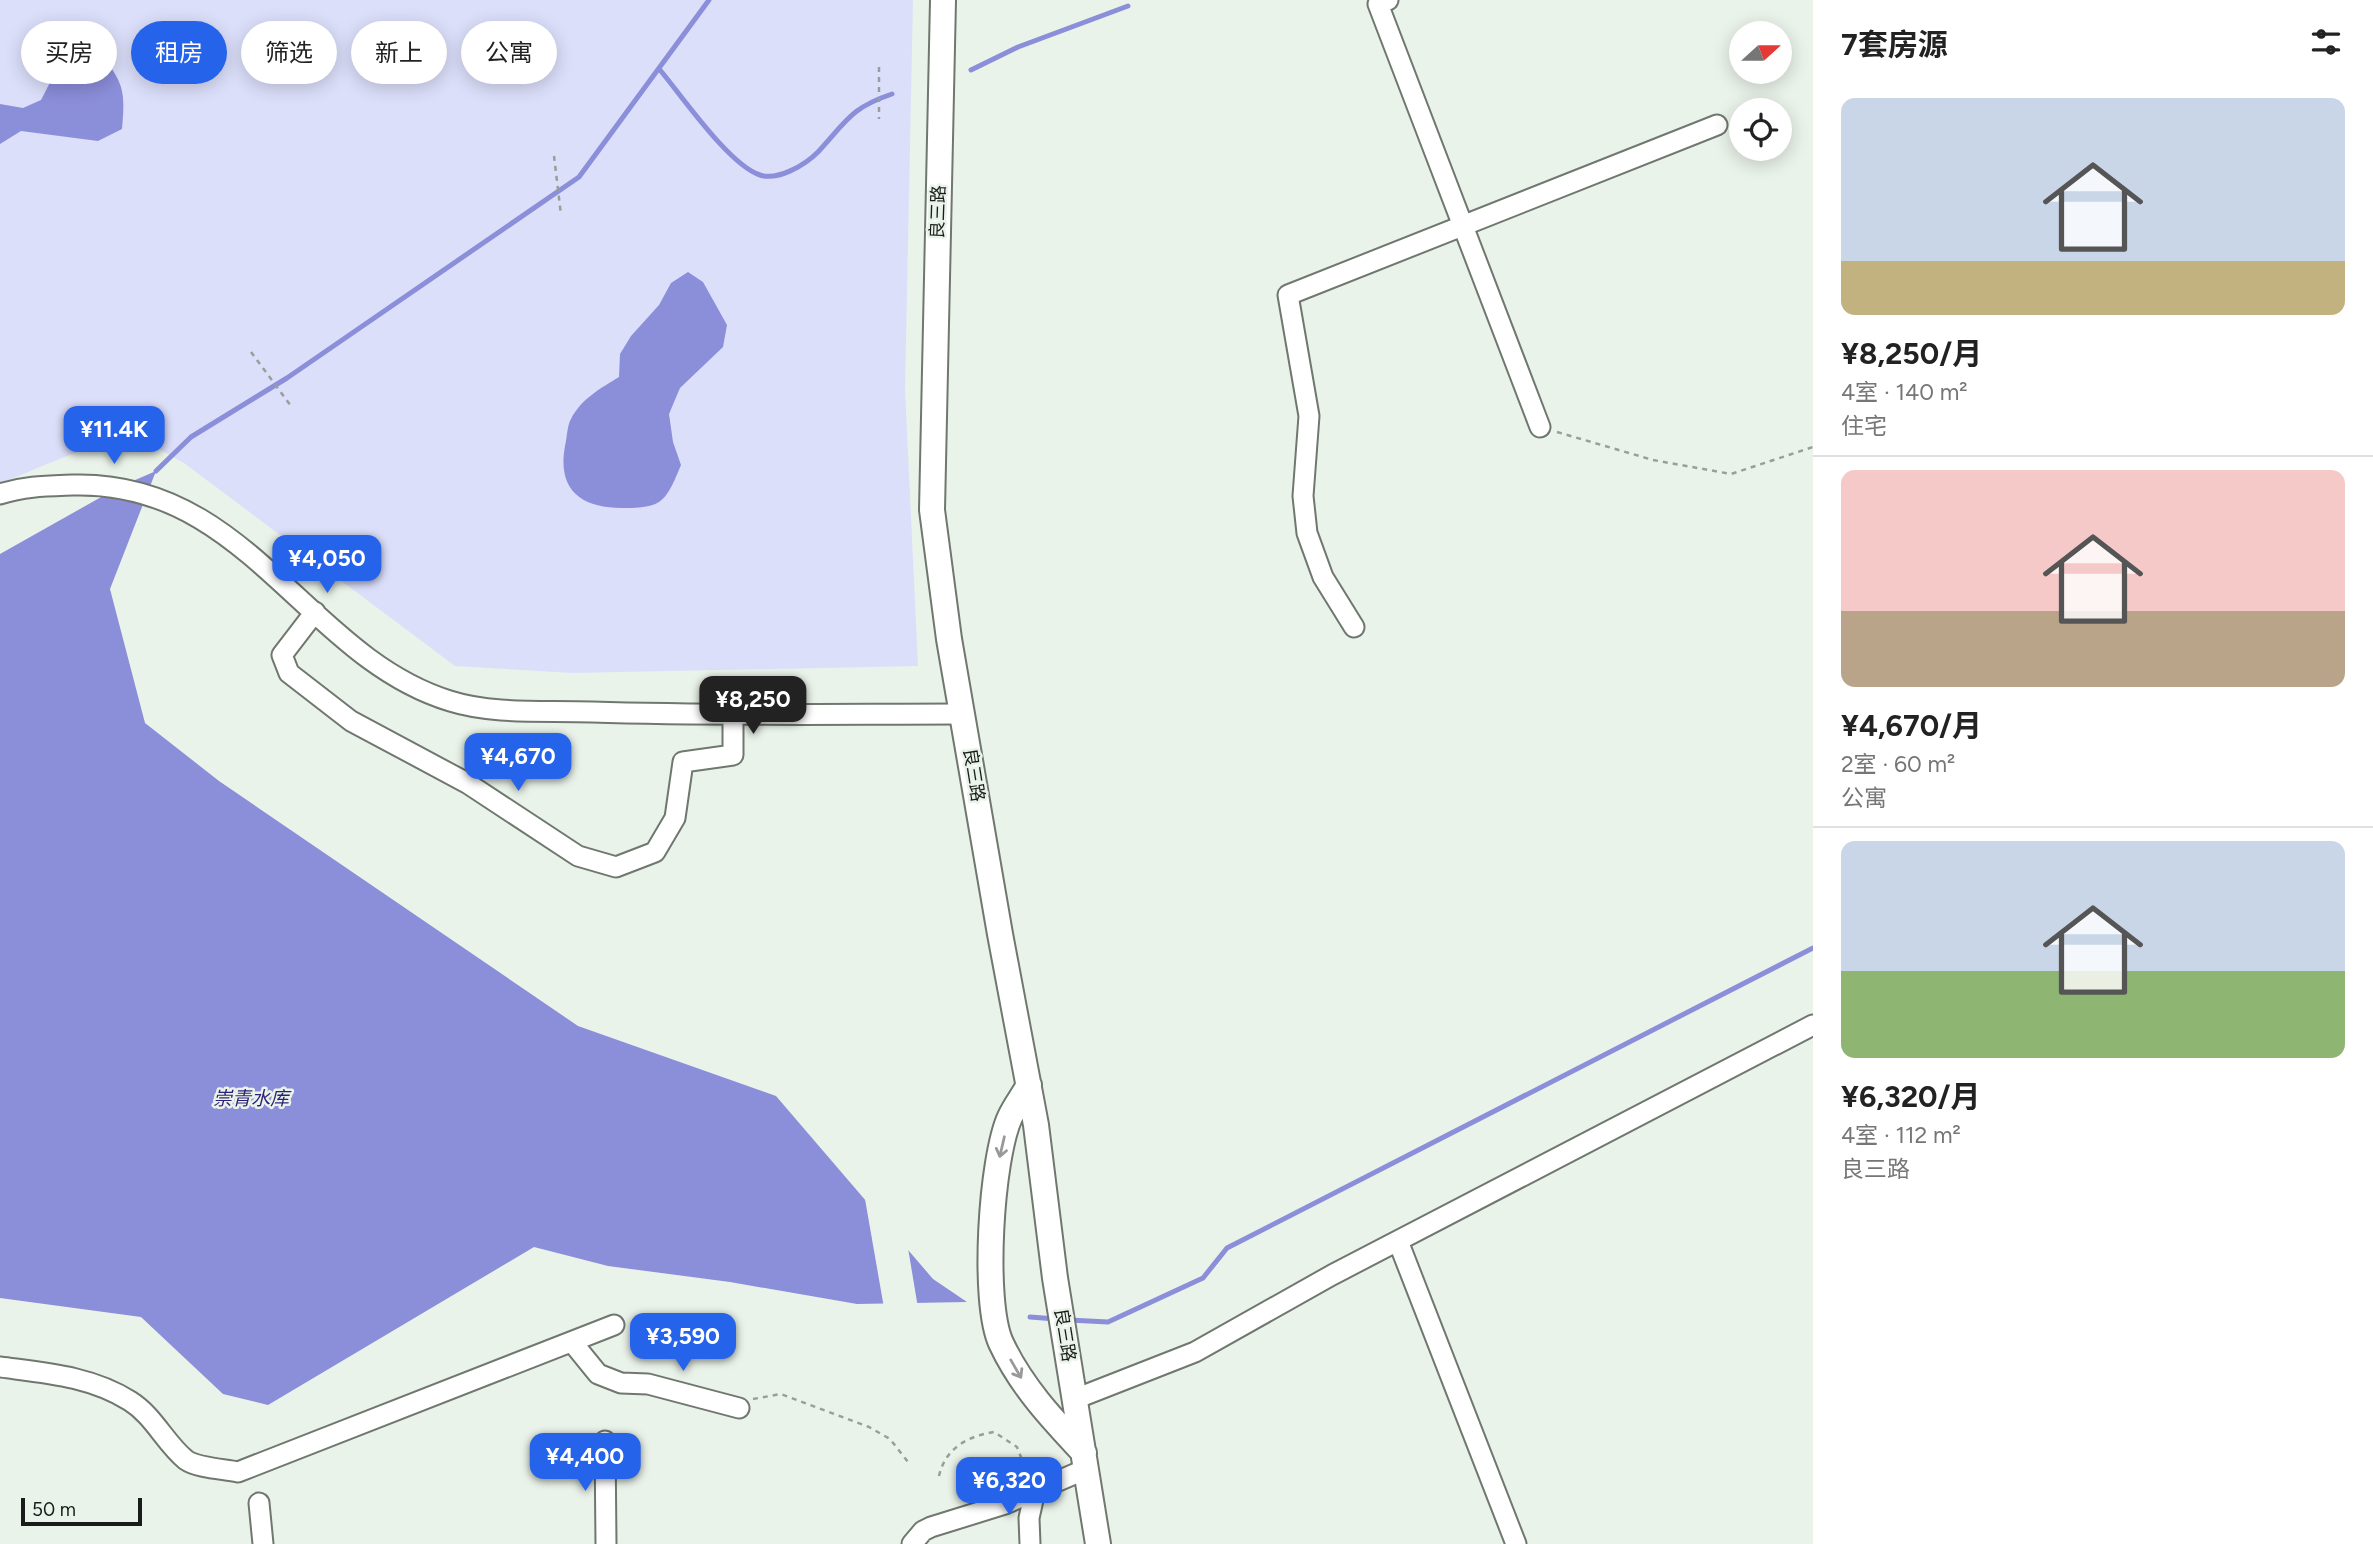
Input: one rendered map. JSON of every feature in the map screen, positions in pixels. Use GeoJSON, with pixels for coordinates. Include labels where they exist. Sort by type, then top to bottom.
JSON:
{"type":"FeatureCollection","features":[{"type":"Feature","properties":{"kind":"main road","name":"良三路"},"geometry":{"type":"LineString","coordinates":[[943,0],[932,510],[940,578],[1000,934],[1029,1085],[1055,1278],[1098,1544]]}},
{"type":"Feature","properties":{"kind":"main road"},"geometry":{"type":"LineString","coordinates":[[1029,1085],[1009,1118],[1000,1160],[988,1264],[991,1293],[1000,1340],[1027,1389],[1085,1461]]}},
{"type":"Feature","properties":{"kind":"street"},"geometry":{"type":"LineString","coordinates":[[1388,0],[1378,4],[1540,427]]}},
{"type":"Feature","properties":{"kind":"street"},"geometry":{"type":"LineString","coordinates":[[1354,627],[1323,577],[1307,533],[1303,496],[1309,416],[1288,295],[1717,125]]}},
{"type":"Feature","properties":{"kind":"street"},"geometry":{"type":"LineString","coordinates":[[0,494],[23,486],[103,484],[150,495],[210,524],[261,561],[370,661],[410,685],[451,702],[501,709],[733,717],[963,714]]}},
{"type":"Feature","properties":{"kind":"street"},"geometry":{"type":"LineString","coordinates":[[315,612],[282,655],[289,673],[351,721],[467,783],[578,856],[616,867],[655,852],[675,818],[683,762],[733,755],[733,717]]}},
{"type":"Feature","properties":{"kind":"street"},"geometry":{"type":"LineString","coordinates":[[1075,1399],[1195,1352],[1398,1241],[1813,1025]]}},
{"type":"Feature","properties":{"kind":"street"},"geometry":{"type":"LineString","coordinates":[[1398,1241],[1516,1544]]}},
{"type":"Feature","properties":{"kind":"street"},"geometry":{"type":"LineString","coordinates":[[0,1367],[85,1380],[109,1390],[132,1402],[156,1423],[187,1461],[238,1472],[614,1325]]}},
{"type":"Feature","properties":{"kind":"street"},"geometry":{"type":"LineString","coordinates":[[572,1342],[598,1374],[621,1383],[648,1384],[738,1408]]}},
{"type":"Feature","properties":{"kind":"street"},"geometry":{"type":"LineString","coordinates":[[605,1441],[606,1544]]}},
{"type":"Feature","properties":{"kind":"street"},"geometry":{"type":"LineString","coordinates":[[912,1544],[923,1531],[931,1527],[1005,1504],[1035,1491],[1085,1461]]}},
{"type":"Feature","properties":{"kind":"street"},"geometry":{"type":"LineString","coordinates":[[1030,1544],[1029,1518],[1035,1491]]}},
{"type":"Feature","properties":{"kind":"street"},"geometry":{"type":"LineString","coordinates":[[259,1503],[263,1544]]}},
{"type":"Feature","properties":{"kind":"path"},"geometry":{"type":"LineString","coordinates":[[879,67],[879,119]]}},
{"type":"Feature","properties":{"kind":"path"},"geometry":{"type":"LineString","coordinates":[[554,156],[561,215]]}},
{"type":"Feature","properties":{"kind":"path"},"geometry":{"type":"LineString","coordinates":[[251,352],[291,406]]}},
{"type":"Feature","properties":{"kind":"path"},"geometry":{"type":"LineString","coordinates":[[1540,427],[1653,460],[1731,474],[1813,447]]}},
{"type":"Feature","properties":{"kind":"path"},"geometry":{"type":"LineString","coordinates":[[738,1408],[753,1399],[781,1394],[870,1427],[890,1439],[908,1462]]}},
{"type":"Feature","properties":{"kind":"path"},"geometry":{"type":"LineString","coordinates":[[939,1476],[942,1461],[957,1446],[977,1434],[994,1432],[1017,1447],[1035,1491]]}},
{"type":"Feature","properties":{"kind":"shaded area"},"geometry":{"type":"Polygon","coordinates":[[[0,0],[913,0],[905,389],[918,666],[573,673],[455,666],[184,463],[146,443],[126,440],[90,448],[0,483],[0,0]]]}},
{"type":"Feature","properties":{"kind":"water"},"geometry":{"type":"Polygon","coordinates":[[[117,78],[123,98],[122,129],[98,141],[21,131],[0,144],[0,104],[23,108],[41,100],[49,84],[117,84],[117,78]]]}},
{"type":"Feature","properties":{"kind":"water"},"geometry":{"type":"Polygon","coordinates":[[[688,272],[703,282],[727,325],[723,347],[680,388],[669,414],[673,442],[681,465],[675,480],[663,499],[646,507],[607,507],[584,500],[575,494],[565,474],[563,461],[570,422],[586,400],[619,377],[620,354],[631,336],[659,305],[671,283],[688,272]]]}},
{"type":"Feature","properties":{"kind":"water","name":"崇青水库"},"geometry":{"type":"Polygon","coordinates":[[[156,471],[110,589],[145,723],[219,781],[578,1026],[776,1096],[933,1279],[967,1302],[857,1304],[730,1282],[608,1266],[534,1247],[268,1405],[223,1394],[141,1317],[0,1298],[0,554],[119,487],[156,471]]]}},
{"type":"Feature","properties":{"kind":"pier"},"geometry":{"type":"Polygon","coordinates":[[[870,1198],[907,1242],[918,1308],[884,1308],[865,1199],[870,1198]]]}},
{"type":"Feature","properties":{"kind":"waterway"},"geometry":{"type":"LineString","coordinates":[[156,471],[191,437],[287,378],[579,177],[709,0]]}},
{"type":"Feature","properties":{"kind":"waterway"},"geometry":{"type":"LineString","coordinates":[[971,70],[1018,47],[1128,6]]}},
{"type":"Feature","properties":{"kind":"waterway"},"geometry":{"type":"LineString","coordinates":[[660,70],[734,158],[748,169],[767,176],[783,174],[806,162],[858,111],[892,94]]}},
{"type":"Feature","properties":{"kind":"waterway"},"geometry":{"type":"LineString","coordinates":[[1069,1320],[1108,1322],[1203,1278],[1227,1248],[1813,948]]}},
{"type":"Feature","properties":{"kind":"waterway"},"geometry":{"type":"LineString","coordinates":[[1030,1317],[1056,1319]]}}]}
